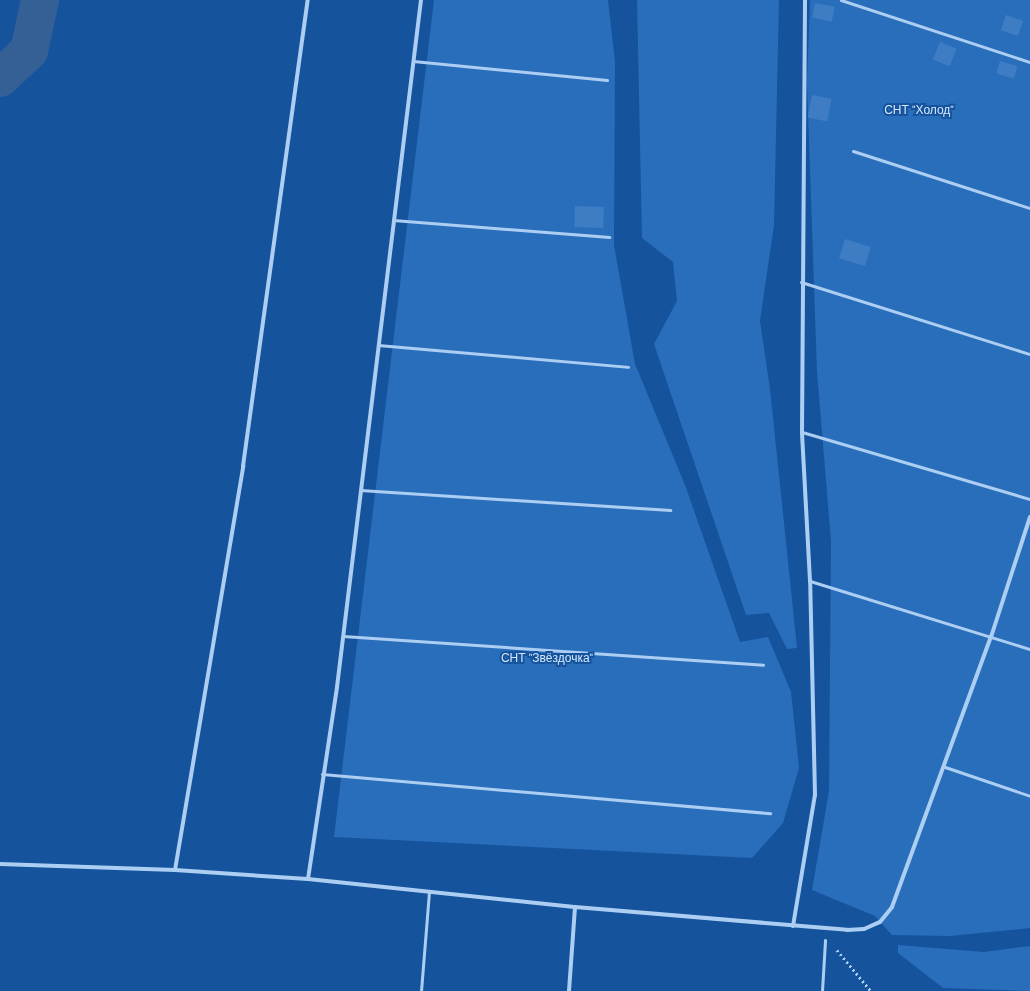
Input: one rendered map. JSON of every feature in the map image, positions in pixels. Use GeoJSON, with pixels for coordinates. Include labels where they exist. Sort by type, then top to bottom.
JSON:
{"type":"FeatureCollection","features":[{"type":"Feature","properties":{"kind":"street"},"geometry":{"type":"LineString","coordinates":[[175,870],[242,466],[308,0]]}},
{"type":"Feature","properties":{"kind":"street"},"geometry":{"type":"LineString","coordinates":[[308,879],[343,636],[421,0]]}},
{"type":"Feature","properties":{"kind":"street"},"geometry":{"type":"LineString","coordinates":[[793,926],[815,795],[810,581],[802,432],[801,282],[804,0]]}},
{"type":"Feature","properties":{"kind":"street"},"geometry":{"type":"LineString","coordinates":[[0,864],[175,870],[308,879],[575,907],[793,926],[847,930],[864,929],[880,922],[892,907],[991,637],[1030,516]]}},
{"type":"Feature","properties":{"kind":"street"},"geometry":{"type":"LineString","coordinates":[[569,991],[575,907]]}},
{"type":"Feature","properties":{"kind":"lane"},"geometry":{"type":"LineString","coordinates":[[841,0],[1030,62]]}},
{"type":"Feature","properties":{"kind":"lane"},"geometry":{"type":"LineString","coordinates":[[413,61],[607,80]]}},
{"type":"Feature","properties":{"kind":"lane"},"geometry":{"type":"LineString","coordinates":[[853,151],[1030,208]]}},
{"type":"Feature","properties":{"kind":"lane"},"geometry":{"type":"LineString","coordinates":[[393,220],[609,237]]}},
{"type":"Feature","properties":{"kind":"lane"},"geometry":{"type":"LineString","coordinates":[[801,282],[1030,354]]}},
{"type":"Feature","properties":{"kind":"lane"},"geometry":{"type":"LineString","coordinates":[[378,345],[628,367]]}},
{"type":"Feature","properties":{"kind":"lane"},"geometry":{"type":"LineString","coordinates":[[802,432],[1030,499]]}},
{"type":"Feature","properties":{"kind":"lane"},"geometry":{"type":"LineString","coordinates":[[360,490],[670,510]]}},
{"type":"Feature","properties":{"kind":"lane"},"geometry":{"type":"LineString","coordinates":[[810,581],[1030,649]]}},
{"type":"Feature","properties":{"kind":"lane"},"geometry":{"type":"LineString","coordinates":[[343,636],[763,665]]}},
{"type":"Feature","properties":{"kind":"lane"},"geometry":{"type":"LineString","coordinates":[[944,768],[1030,796]]}},
{"type":"Feature","properties":{"kind":"lane"},"geometry":{"type":"LineString","coordinates":[[322,774],[770,813]]}},
{"type":"Feature","properties":{"kind":"lane"},"geometry":{"type":"LineString","coordinates":[[421,991],[429,891]]}},
{"type":"Feature","properties":{"kind":"lane"},"geometry":{"type":"LineString","coordinates":[[822,991],[825,940]]}},
{"type":"Feature","properties":{"kind":"green space","name":"СНТ \"Звёздочка\""},"geometry":{"type":"Polygon","coordinates":[[[434,0],[608,0],[615,62],[614,245],[635,364],[685,485],[740,642],[768,637],[791,692],[799,768],[783,823],[752,858],[334,837],[434,0]]]}},
{"type":"Feature","properties":{"kind":"green space"},"geometry":{"type":"Polygon","coordinates":[[[637,0],[779,0],[774,225],[760,321],[770,389],[797,648],[787,649],[769,613],[746,615],[654,344],[677,301],[673,262],[642,238],[637,0]]]}},
{"type":"Feature","properties":{"kind":"green space","name":"СНТ \"Холод\""},"geometry":{"type":"Polygon","coordinates":[[[810,0],[1030,0],[1030,928],[950,936],[892,935],[875,916],[812,890],[829,791],[831,541],[817,372],[807,83],[810,0]]]}},
{"type":"Feature","properties":{"kind":"green space"},"geometry":{"type":"Polygon","coordinates":[[[898,945],[984,952],[1030,946],[1030,991],[943,988],[898,953],[898,945]]]}},
{"type":"Feature","properties":{"kind":"building"},"geometry":{"type":"Polygon","coordinates":[[[815,3],[835,7],[832,22],[812,18],[815,3]]]}},
{"type":"Feature","properties":{"kind":"building"},"geometry":{"type":"Polygon","coordinates":[[[1006,15],[1023,21],[1018,36],[1001,30],[1006,15]]]}},
{"type":"Feature","properties":{"kind":"building"},"geometry":{"type":"Polygon","coordinates":[[[940,42],[957,49],[950,66],[933,60],[940,42]]]}},
{"type":"Feature","properties":{"kind":"building"},"geometry":{"type":"Polygon","coordinates":[[[1000,61],[1017,66],[1014,78],[996,73],[1000,61]]]}},
{"type":"Feature","properties":{"kind":"building"},"geometry":{"type":"Polygon","coordinates":[[[812,95],[832,99],[827,121],[808,118],[812,95]]]}},
{"type":"Feature","properties":{"kind":"building"},"geometry":{"type":"Polygon","coordinates":[[[575,206],[604,207],[603,228],[574,227],[575,206]]]}},
{"type":"Feature","properties":{"kind":"building"},"geometry":{"type":"Polygon","coordinates":[[[845,239],[871,247],[865,266],[839,258],[845,239]]]}},
{"type":"Feature","properties":{"kind":"waterway"},"geometry":{"type":"LineString","coordinates":[[0,78],[29,51],[40,0]]}}]}
